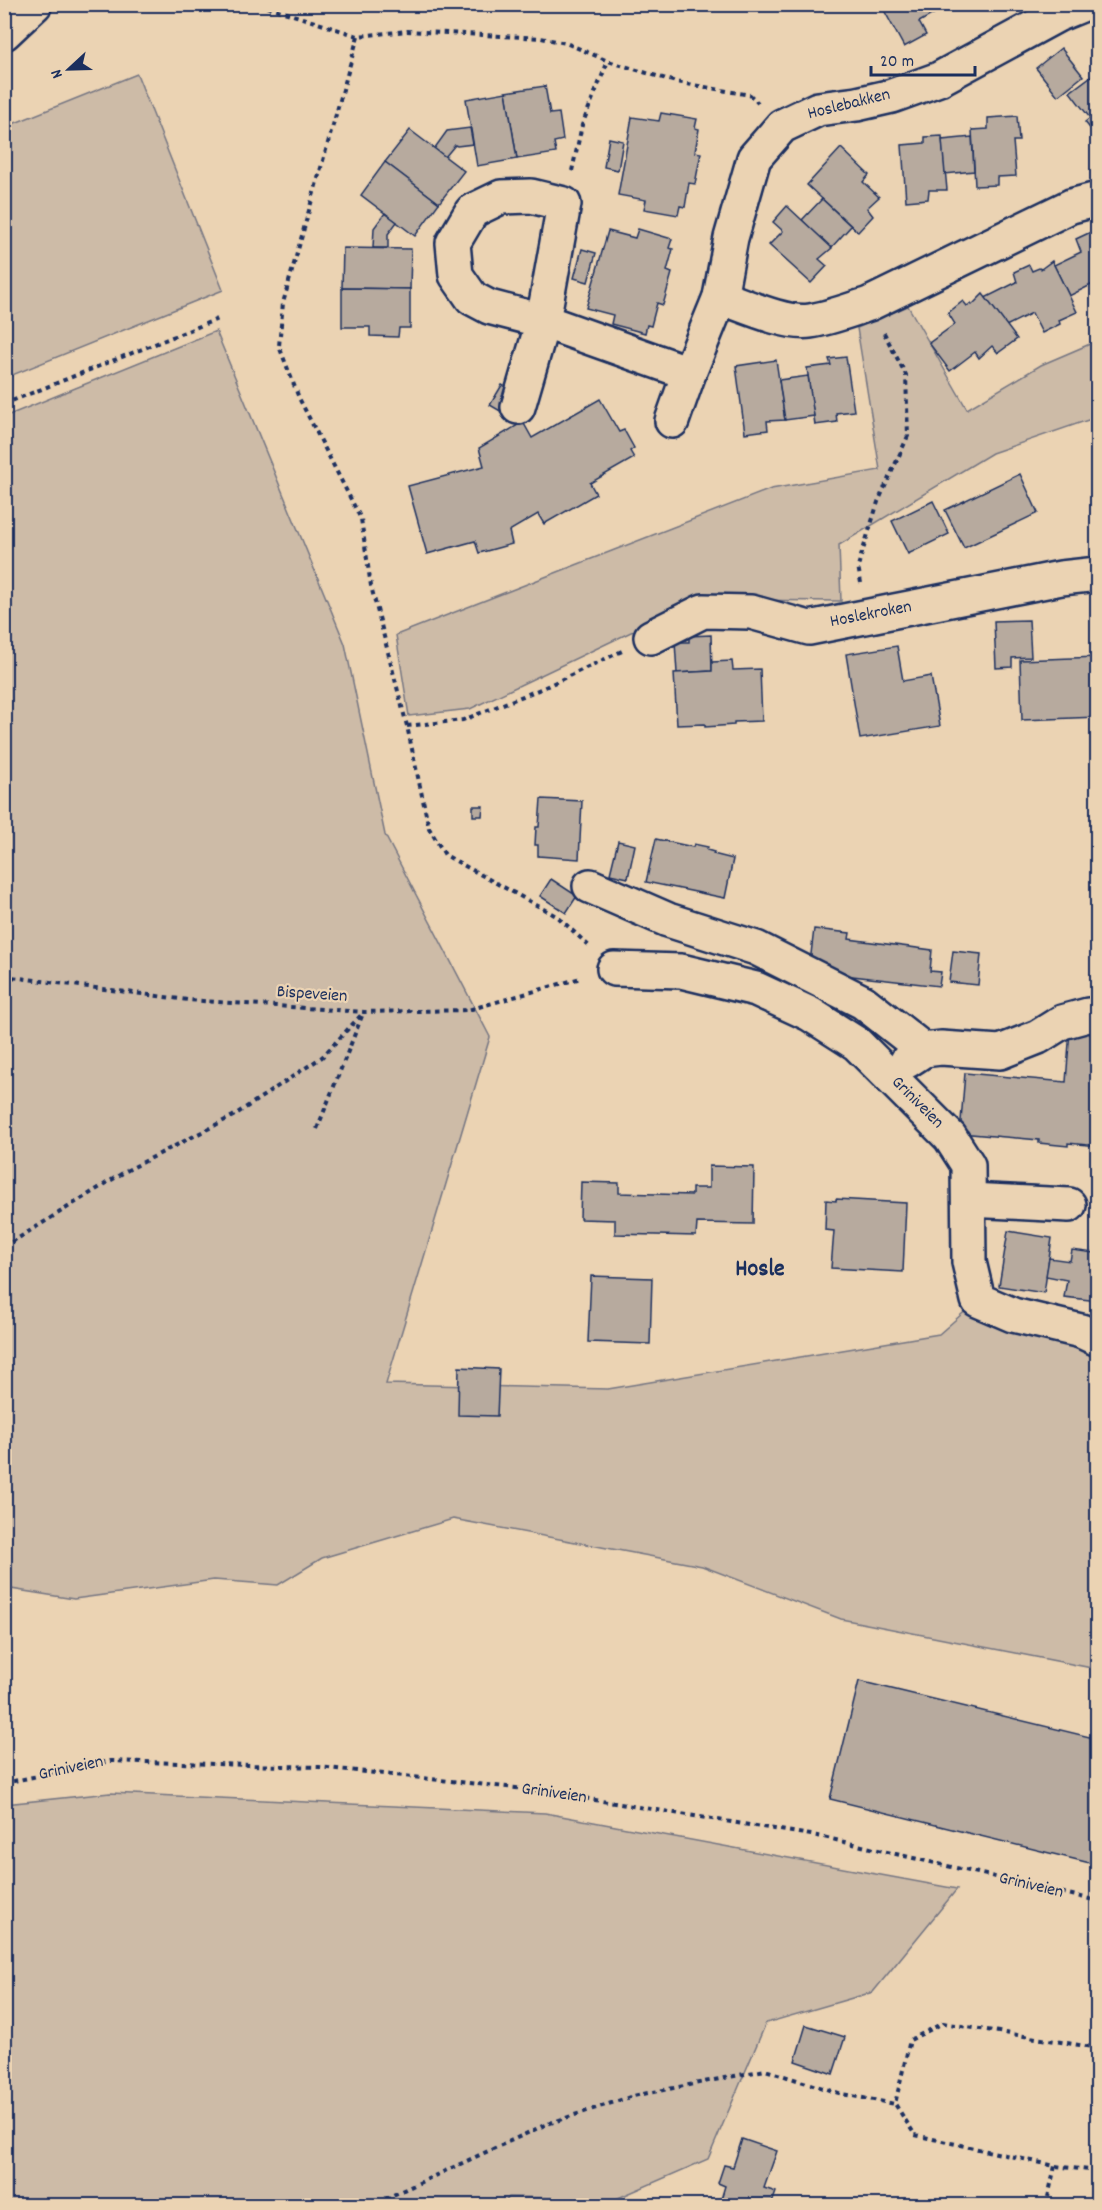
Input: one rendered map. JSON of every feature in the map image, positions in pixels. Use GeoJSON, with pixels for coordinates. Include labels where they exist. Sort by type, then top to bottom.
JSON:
{"type":"FeatureCollection","features":[{"type":"Feature","properties":{"kind":"street"},"geometry":{"type":"LineString","coordinates":[[4,33],[35,4]]}},
{"type":"Feature","properties":{"kind":"street","name":"Hoslebakken"},"geometry":{"type":"LineString","coordinates":[[672,421],[688,373],[720,297],[731,238],[754,158],[782,126],[818,109],[856,105],[892,96],[939,79],[1057,15],[1084,4]]}},
{"type":"Feature","properties":{"kind":"street"},"geometry":{"type":"LineString","coordinates":[[518,407],[543,321],[564,204],[531,196],[501,197],[472,211],[453,243],[456,275],[472,298],[489,308],[543,321],[688,373]]}},
{"type":"Feature","properties":{"kind":"street"},"geometry":{"type":"LineString","coordinates":[[720,297],[777,317],[808,322],[869,304],[1071,206],[1098,199]]}},
{"type":"Feature","properties":{"kind":"street","name":"Hoslekroken"},"geometry":{"type":"LineString","coordinates":[[651,638],[703,611],[751,612],[809,628],[1061,578],[1098,574]]}},
{"type":"Feature","properties":{"kind":"street"},"geometry":{"type":"LineString","coordinates":[[590,886],[668,920],[756,948],[863,1002],[924,1050]]}},
{"type":"Feature","properties":{"kind":"street"},"geometry":{"type":"LineString","coordinates":[[668,920],[681,971]]}},
{"type":"Feature","properties":{"kind":"street","name":"Griniveien"},"geometry":{"type":"LineString","coordinates":[[614,969],[681,971],[756,988],[810,1014],[857,1044],[950,1137],[968,1165],[969,1262],[978,1300],[1012,1315],[1081,1331],[1098,1339]]}},
{"type":"Feature","properties":{"kind":"street"},"geometry":{"type":"LineString","coordinates":[[893,1078],[907,1060],[924,1050],[941,1048],[1000,1052],[1038,1037],[1062,1022],[1088,1015],[1098,1016]]}},
{"type":"Feature","properties":{"kind":"street"},"geometry":{"type":"LineString","coordinates":[[969,1200],[1070,1205]]}},
{"type":"Feature","properties":{"kind":"path"},"geometry":{"type":"LineString","coordinates":[[259,4],[358,36],[407,31],[541,38],[566,44],[608,61],[676,82],[750,95],[782,126]]}},
{"type":"Feature","properties":{"kind":"path"},"geometry":{"type":"LineString","coordinates":[[358,36],[283,303],[279,346],[299,398],[361,519],[371,586],[407,726],[429,828],[446,855],[558,916],[614,969]]}},
{"type":"Feature","properties":{"kind":"path"},"geometry":{"type":"LineString","coordinates":[[564,204],[582,125],[608,61]]}},
{"type":"Feature","properties":{"kind":"path"},"geometry":{"type":"LineString","coordinates":[[867,616],[858,566],[878,502],[908,436],[906,375],[869,304]]}},
{"type":"Feature","properties":{"kind":"path"},"geometry":{"type":"LineString","coordinates":[[4,404],[220,318]]}},
{"type":"Feature","properties":{"kind":"path"},"geometry":{"type":"LineString","coordinates":[[407,726],[463,720],[543,688],[651,638]]}},
{"type":"Feature","properties":{"kind":"path","name":"Bispeveien"},"geometry":{"type":"LineString","coordinates":[[4,976],[188,1000],[364,1012],[468,1010],[614,969]]}},
{"type":"Feature","properties":{"kind":"path"},"geometry":{"type":"LineString","coordinates":[[317,1129],[364,1012]]}},
{"type":"Feature","properties":{"kind":"path"},"geometry":{"type":"LineString","coordinates":[[4,1246],[126,1172],[243,1110],[322,1057],[364,1012]]}},
{"type":"Feature","properties":{"kind":"path","name":"Griniveien"},"geometry":{"type":"LineString","coordinates":[[4,1784],[110,1761],[319,1767],[534,1790],[824,1837],[1098,1901]]}},
{"type":"Feature","properties":{"kind":"path"},"geometry":{"type":"LineString","coordinates":[[1098,2048],[943,2023],[910,2040],[895,2104],[915,2135],[1055,2166],[1098,2171]]}},
{"type":"Feature","properties":{"kind":"path"},"geometry":{"type":"LineString","coordinates":[[369,2205],[547,2124],[633,2096],[765,2070],[843,2094],[895,2104]]}},
{"type":"Feature","properties":{"kind":"path"},"geometry":{"type":"LineString","coordinates":[[1046,2205],[1055,2166]]}},
{"type":"Feature","properties":{"kind":"shaded area"},"geometry":{"type":"Polygon","coordinates":[[[137,74],[223,290],[5,378],[5,127],[137,74]]]}},
{"type":"Feature","properties":{"kind":"shaded area"},"geometry":{"type":"Polygon","coordinates":[[[908,306],[967,409],[1041,365],[1097,341],[1097,417],[992,453],[839,545],[841,601],[724,600],[652,622],[470,709],[409,716],[396,635],[771,489],[880,470],[857,328],[908,306]]]}},
{"type":"Feature","properties":{"kind":"shaded area"},"geometry":{"type":"Polygon","coordinates":[[[216,331],[345,644],[385,835],[490,1037],[386,1384],[608,1389],[939,1334],[978,1300],[1098,1339],[1097,1669],[841,1619],[702,1566],[453,1519],[322,1558],[278,1585],[214,1580],[74,1599],[5,1588],[4,417],[216,331]]]}},
{"type":"Feature","properties":{"kind":"shaded area"},"geometry":{"type":"Polygon","coordinates":[[[110,1793],[545,1813],[957,1889],[873,1992],[766,2023],[708,2159],[616,2199],[509,2197],[502,2206],[5,2205],[5,1804],[110,1793]]]}},
{"type":"Feature","properties":{"kind":"building"},"geometry":{"type":"Polygon","coordinates":[[[682,4],[735,4],[735,6],[682,8],[682,4]]]}},
{"type":"Feature","properties":{"kind":"building"},"geometry":{"type":"Polygon","coordinates":[[[895,4],[951,4],[919,22],[926,35],[904,47],[884,10],[895,4]]]}},
{"type":"Feature","properties":{"kind":"building"},"geometry":{"type":"Polygon","coordinates":[[[1061,48],[1083,76],[1058,96],[1036,68],[1061,48]]]}},
{"type":"Feature","properties":{"kind":"building"},"geometry":{"type":"Polygon","coordinates":[[[1098,71],[1098,129],[1093,132],[1085,122],[1090,118],[1070,92],[1098,71]]]}},
{"type":"Feature","properties":{"kind":"building"},"geometry":{"type":"Polygon","coordinates":[[[545,86],[550,114],[559,113],[563,140],[554,142],[556,153],[517,159],[506,92],[545,86]]]}},
{"type":"Feature","properties":{"kind":"building"},"geometry":{"type":"Polygon","coordinates":[[[506,92],[517,159],[477,166],[466,99],[506,92]]]}},
{"type":"Feature","properties":{"kind":"building"},"geometry":{"type":"Polygon","coordinates":[[[661,113],[697,119],[695,128],[699,129],[695,152],[701,153],[695,184],[689,183],[685,207],[680,206],[678,215],[644,209],[646,200],[618,195],[632,117],[659,121],[661,113]]]}},
{"type":"Feature","properties":{"kind":"building"},"geometry":{"type":"Polygon","coordinates":[[[1017,116],[1019,141],[1013,141],[1016,176],[997,177],[997,185],[975,186],[972,130],[988,129],[988,118],[1017,116]]]}},
{"type":"Feature","properties":{"kind":"building"},"geometry":{"type":"Polygon","coordinates":[[[470,128],[473,144],[455,145],[445,157],[434,149],[447,131],[470,128]]]}},
{"type":"Feature","properties":{"kind":"building"},"geometry":{"type":"Polygon","coordinates":[[[410,130],[464,171],[439,203],[385,162],[410,130]]]}},
{"type":"Feature","properties":{"kind":"building"},"geometry":{"type":"Polygon","coordinates":[[[942,136],[947,190],[929,190],[928,199],[906,201],[902,145],[925,143],[925,137],[942,136]]]}},
{"type":"Feature","properties":{"kind":"building"},"geometry":{"type":"Polygon","coordinates":[[[972,137],[974,171],[945,174],[942,140],[972,137]]]}},
{"type":"Feature","properties":{"kind":"building"},"geometry":{"type":"Polygon","coordinates":[[[609,138],[623,141],[618,170],[604,167],[609,138]]]}},
{"type":"Feature","properties":{"kind":"building"},"geometry":{"type":"Polygon","coordinates":[[[841,148],[869,175],[863,182],[879,197],[867,208],[873,216],[858,232],[807,185],[841,148]]]}},
{"type":"Feature","properties":{"kind":"building"},"geometry":{"type":"Polygon","coordinates":[[[385,162],[439,203],[415,236],[361,195],[385,162]]]}},
{"type":"Feature","properties":{"kind":"building"},"geometry":{"type":"Polygon","coordinates":[[[822,199],[851,226],[831,248],[802,220],[822,199]]]}},
{"type":"Feature","properties":{"kind":"building"},"geometry":{"type":"Polygon","coordinates":[[[787,206],[832,248],[819,259],[827,266],[811,283],[769,245],[783,231],[773,222],[787,206]]]}},
{"type":"Feature","properties":{"kind":"building"},"geometry":{"type":"Polygon","coordinates":[[[385,213],[397,222],[388,234],[388,248],[373,248],[374,228],[385,213]]]}},
{"type":"Feature","properties":{"kind":"building"},"geometry":{"type":"Polygon","coordinates":[[[638,229],[672,239],[669,248],[673,249],[667,271],[672,273],[663,305],[657,303],[651,326],[647,325],[645,333],[611,324],[613,315],[586,308],[608,231],[635,238],[638,229]]]}},
{"type":"Feature","properties":{"kind":"building"},"geometry":{"type":"Polygon","coordinates":[[[1093,231],[1096,237],[1098,236],[1098,287],[1095,283],[1069,296],[1054,265],[1081,252],[1076,239],[1093,231]]]}},
{"type":"Feature","properties":{"kind":"building"},"geometry":{"type":"Polygon","coordinates":[[[343,248],[411,249],[410,289],[342,288],[343,248]]]}},
{"type":"Feature","properties":{"kind":"building"},"geometry":{"type":"Polygon","coordinates":[[[582,249],[596,253],[588,282],[574,278],[582,249]]]}},
{"type":"Feature","properties":{"kind":"building"},"geometry":{"type":"Polygon","coordinates":[[[1052,261],[1077,312],[1059,320],[1060,324],[1042,333],[1032,313],[1006,326],[985,298],[1017,282],[1014,272],[1029,265],[1032,271],[1041,269],[1052,261]]]}},
{"type":"Feature","properties":{"kind":"building"},"geometry":{"type":"Polygon","coordinates":[[[342,288],[410,289],[410,328],[399,328],[398,337],[370,336],[370,327],[342,327],[342,288]]]}},
{"type":"Feature","properties":{"kind":"building"},"geometry":{"type":"Polygon","coordinates":[[[983,294],[1017,339],[998,353],[992,346],[979,358],[975,352],[950,371],[929,343],[955,324],[948,313],[963,301],[967,306],[971,303],[972,305],[983,294]]]}},
{"type":"Feature","properties":{"kind":"building"},"geometry":{"type":"Polygon","coordinates":[[[846,357],[854,411],[836,413],[837,422],[815,425],[807,368],[831,365],[829,359],[846,357]]]}},
{"type":"Feature","properties":{"kind":"building"},"geometry":{"type":"Polygon","coordinates":[[[776,360],[785,420],[767,421],[768,430],[745,433],[736,366],[776,360]]]}},
{"type":"Feature","properties":{"kind":"building"},"geometry":{"type":"Polygon","coordinates":[[[808,376],[814,416],[785,420],[779,380],[808,376]]]}},
{"type":"Feature","properties":{"kind":"building"},"geometry":{"type":"Polygon","coordinates":[[[502,385],[514,392],[502,412],[490,405],[502,385]]]}},
{"type":"Feature","properties":{"kind":"building"},"geometry":{"type":"Polygon","coordinates":[[[600,399],[619,432],[624,430],[634,448],[630,451],[634,458],[590,483],[596,494],[544,524],[538,514],[509,531],[512,544],[479,553],[475,541],[427,554],[408,486],[484,466],[479,448],[523,422],[532,438],[600,399]]]}},
{"type":"Feature","properties":{"kind":"building"},"geometry":{"type":"Polygon","coordinates":[[[1020,474],[1038,513],[964,548],[945,510],[1020,474]]]}},
{"type":"Feature","properties":{"kind":"building"},"geometry":{"type":"Polygon","coordinates":[[[933,501],[949,534],[908,554],[892,521],[933,501]]]}},
{"type":"Feature","properties":{"kind":"building"},"geometry":{"type":"Polygon","coordinates":[[[1029,620],[1031,657],[1012,658],[1012,667],[996,668],[994,621],[1029,620]]]}},
{"type":"Feature","properties":{"kind":"building"},"geometry":{"type":"Polygon","coordinates":[[[711,635],[712,671],[677,673],[675,642],[689,642],[689,636],[711,635]]]}},
{"type":"Feature","properties":{"kind":"building"},"geometry":{"type":"Polygon","coordinates":[[[897,646],[903,681],[931,676],[940,726],[860,739],[846,654],[897,646]]]}},
{"type":"Feature","properties":{"kind":"building"},"geometry":{"type":"Polygon","coordinates":[[[1098,657],[1098,717],[1022,720],[1020,660],[1098,657]]]}},
{"type":"Feature","properties":{"kind":"building"},"geometry":{"type":"Polygon","coordinates":[[[732,661],[733,670],[760,669],[762,721],[734,722],[734,725],[705,727],[705,724],[677,725],[674,673],[712,671],[712,662],[732,661]]]}},
{"type":"Feature","properties":{"kind":"building"},"geometry":{"type":"Polygon","coordinates":[[[541,799],[582,801],[579,859],[538,856],[538,845],[535,845],[541,799]]]}},
{"type":"Feature","properties":{"kind":"building"},"geometry":{"type":"Polygon","coordinates":[[[473,806],[483,806],[482,816],[473,816],[473,806]]]}},
{"type":"Feature","properties":{"kind":"building"},"geometry":{"type":"Polygon","coordinates":[[[656,839],[693,847],[694,844],[708,847],[707,850],[714,852],[713,854],[733,859],[725,898],[646,882],[656,839]]]}},
{"type":"Feature","properties":{"kind":"building"},"geometry":{"type":"Polygon","coordinates":[[[618,841],[635,845],[628,878],[610,874],[618,841]]]}},
{"type":"Feature","properties":{"kind":"building"},"geometry":{"type":"Polygon","coordinates":[[[551,879],[577,896],[566,913],[540,896],[551,879]]]}},
{"type":"Feature","properties":{"kind":"building"},"geometry":{"type":"Polygon","coordinates":[[[814,929],[850,933],[849,939],[932,950],[930,971],[941,972],[939,986],[809,971],[814,929]]]}},
{"type":"Feature","properties":{"kind":"building"},"geometry":{"type":"Polygon","coordinates":[[[953,951],[981,954],[978,985],[949,982],[953,951]]]}},
{"type":"Feature","properties":{"kind":"building"},"geometry":{"type":"Polygon","coordinates":[[[1070,1030],[1098,1033],[1098,1146],[1068,1143],[1068,1146],[1039,1143],[1039,1140],[960,1133],[965,1073],[1066,1082],[1070,1030]]]}},
{"type":"Feature","properties":{"kind":"building"},"geometry":{"type":"Polygon","coordinates":[[[709,1166],[754,1167],[753,1224],[697,1223],[696,1236],[615,1234],[615,1220],[580,1219],[581,1182],[619,1183],[619,1193],[692,1195],[692,1188],[709,1188],[709,1166]]]}},
{"type":"Feature","properties":{"kind":"building"},"geometry":{"type":"Polygon","coordinates":[[[836,1199],[906,1203],[903,1272],[831,1268],[834,1231],[825,1230],[826,1200],[836,1201],[836,1199]]]}},
{"type":"Feature","properties":{"kind":"building"},"geometry":{"type":"Polygon","coordinates":[[[1008,1231],[1052,1238],[1044,1293],[999,1286],[1008,1231]]]}},
{"type":"Feature","properties":{"kind":"building"},"geometry":{"type":"Polygon","coordinates":[[[1095,1245],[1098,1245],[1098,1301],[1064,1297],[1067,1280],[1046,1276],[1049,1258],[1070,1261],[1072,1250],[1094,1253],[1095,1245]]]}},
{"type":"Feature","properties":{"kind":"building"},"geometry":{"type":"Polygon","coordinates":[[[591,1276],[652,1278],[650,1344],[588,1342],[591,1276]]]}},
{"type":"Feature","properties":{"kind":"building"},"geometry":{"type":"Polygon","coordinates":[[[459,1367],[499,1369],[497,1416],[458,1415],[459,1367]]]}},
{"type":"Feature","properties":{"kind":"building"},"geometry":{"type":"Polygon","coordinates":[[[859,1681],[1098,1739],[1098,1865],[830,1799],[859,1681]]]}},
{"type":"Feature","properties":{"kind":"building"},"geometry":{"type":"Polygon","coordinates":[[[806,2025],[845,2037],[833,2074],[795,2061],[806,2025]]]}},
{"type":"Feature","properties":{"kind":"building"},"geometry":{"type":"Polygon","coordinates":[[[742,2139],[777,2151],[764,2188],[776,2192],[771,2206],[719,2206],[725,2186],[718,2183],[724,2165],[733,2167],[742,2139]]]}},
{"type":"Feature","properties":{"kind":"district","name":"Hosle"},"geometry":{"type":"Point","coordinates":[760,1270]}}]}
